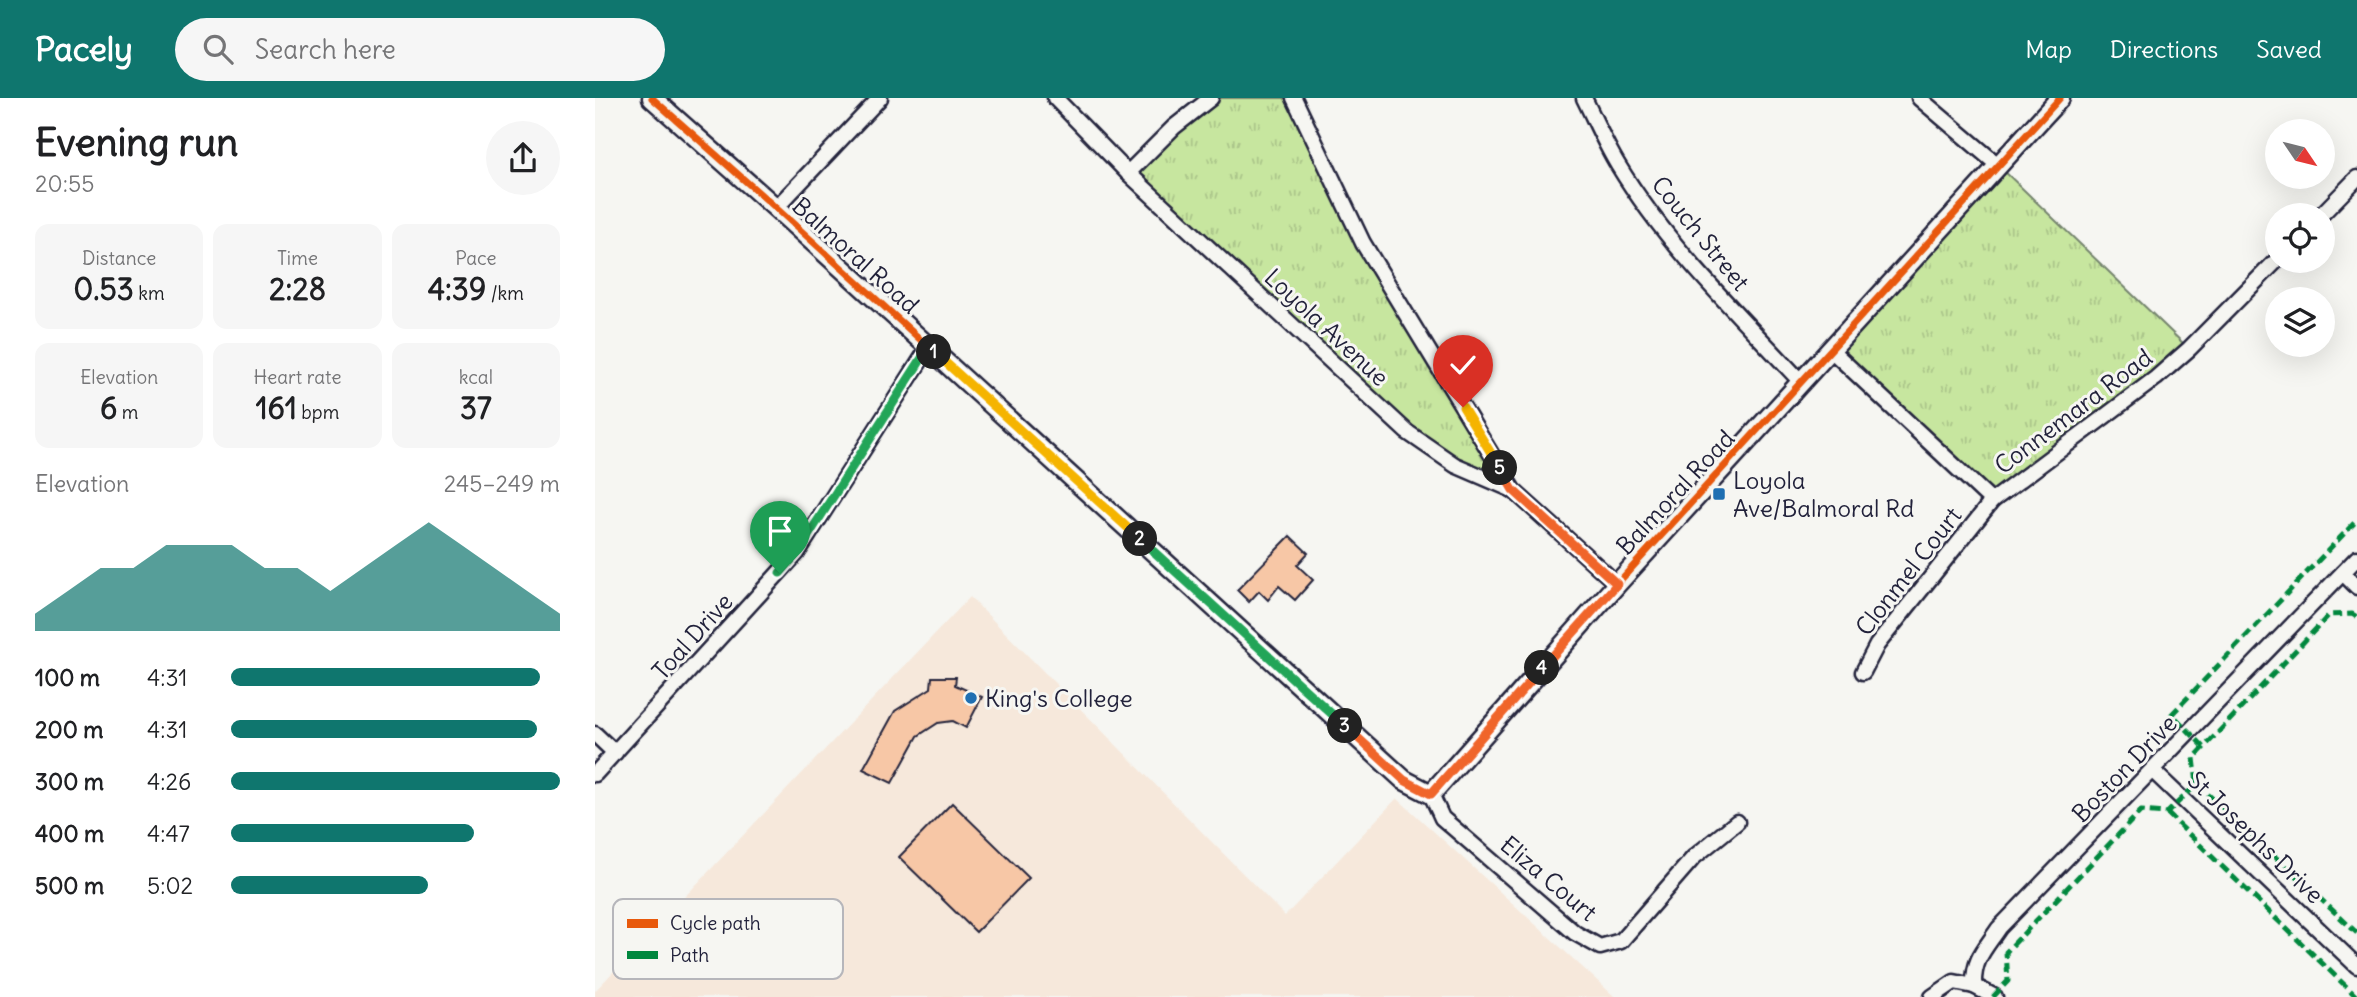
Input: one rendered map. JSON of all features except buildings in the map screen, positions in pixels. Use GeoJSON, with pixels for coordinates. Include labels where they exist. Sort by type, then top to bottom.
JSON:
{"type":"FeatureCollection","features":[{"type":"Feature","properties":{"kind":"street","name":"Balmoral Road"},"geometry":{"type":"LineString","coordinates":[[652,98],[1404,780],[1431,794],[1617,584],[2060,98]]}},
{"type":"Feature","properties":{"kind":"street"},"geometry":{"type":"LineString","coordinates":[[776,208],[880,98]]}},
{"type":"Feature","properties":{"kind":"street","name":"Loyola Avenue"},"geometry":{"type":"LineString","coordinates":[[1055,98],[1128,173],[1407,432],[1455,465],[1513,490]]}},
{"type":"Feature","properties":{"kind":"street"},"geometry":{"type":"LineString","coordinates":[[1128,173],[1174,127],[1211,98]]}},
{"type":"Feature","properties":{"kind":"street","name":"Loyola Avenue"},"geometry":{"type":"LineString","coordinates":[[1294,98],[1363,243],[1513,490],[1617,584]]}},
{"type":"Feature","properties":{"kind":"street","name":"Couch Street"},"geometry":{"type":"LineString","coordinates":[[1584,98],[1618,164],[1644,204],[1707,281],[1802,383]]}},
{"type":"Feature","properties":{"kind":"street"},"geometry":{"type":"LineString","coordinates":[[1919,98],[1999,166]]}},
{"type":"Feature","properties":{"kind":"street"},"geometry":{"type":"LineString","coordinates":[[2333,203],[2357,178]]}},
{"type":"Feature","properties":{"kind":"street","name":"Connemara Road"},"geometry":{"type":"LineString","coordinates":[[1831,350],[1992,500],[2156,378],[2189,349],[2265,272]]}},
{"type":"Feature","properties":{"kind":"street","name":"Toal Drive"},"geometry":{"type":"LineString","coordinates":[[595,774],[797,553],[929,347]]}},
{"type":"Feature","properties":{"kind":"street","name":"Clonmel Court"},"geometry":{"type":"LineString","coordinates":[[1863,672],[1877,645],[1992,500]]}},
{"type":"Feature","properties":{"kind":"street","name":"Boston Drive"},"geometry":{"type":"LineString","coordinates":[[1974,986],[1974,970],[1982,951],[1999,928],[2357,558]]}},
{"type":"Feature","properties":{"kind":"street"},"geometry":{"type":"LineString","coordinates":[[2343,573],[2357,587]]}},
{"type":"Feature","properties":{"kind":"street"},"geometry":{"type":"LineString","coordinates":[[595,734],[615,753]]}},
{"type":"Feature","properties":{"kind":"street","name":"St Josephs Drive"},"geometry":{"type":"LineString","coordinates":[[2153,771],[2357,966]]}},
{"type":"Feature","properties":{"kind":"street","name":"Eliza Court"},"geometry":{"type":"LineString","coordinates":[[1431,794],[1442,818],[1576,933],[1600,947],[1621,941],[1694,857],[1737,822]]}},
{"type":"Feature","properties":{"kind":"street"},"geometry":{"type":"LineString","coordinates":[[1932,997],[1954,982],[1974,986],[1994,997]]}},
{"type":"Feature","properties":{"kind":"shaded area","name":"King's College"},"geometry":{"type":"Polygon","coordinates":[[[970,597],[1285,916],[1397,798],[1615,997],[595,997],[595,991],[613,972],[613,979],[843,979],[843,899],[683,899],[970,597]]]}},
{"type":"Feature","properties":{"kind":"green space"},"geometry":{"type":"Polygon","coordinates":[[[1211,98],[1294,98],[1363,243],[1513,490],[1407,432],[1128,173],[1211,98]]]}},
{"type":"Feature","properties":{"kind":"green space"},"geometry":{"type":"Polygon","coordinates":[[[1999,166],[2189,349],[1992,501],[1831,350],[1999,166]]]}},
{"type":"Feature","properties":{"kind":"marked path"},"geometry":{"type":"LineString","coordinates":[[2204,747],[2172,714],[2357,520]]}},
{"type":"Feature","properties":{"kind":"marked path"},"geometry":{"type":"LineString","coordinates":[[1993,997],[2008,981],[2006,952],[2141,811],[2167,813],[2197,784],[2194,758],[2329,615],[2352,614],[2357,617]]}},
{"type":"Feature","properties":{"kind":"marked path"},"geometry":{"type":"LineString","coordinates":[[2197,784],[2357,933]]}},
{"type":"Feature","properties":{"kind":"marked path"},"geometry":{"type":"LineString","coordinates":[[2167,813],[2357,997]]}},
{"type":"Feature","properties":{"kind":"cycle path"},"geometry":{"type":"LineString","coordinates":[[652,98],[1404,780],[1431,794],[1617,584],[2060,98]]}},
{"type":"Feature","properties":{"kind":"place","name":"Loyola Ave/Balmoral Rd"},"geometry":{"type":"Point","coordinates":[1719,494]}},
{"type":"Feature","properties":{"kind":"place","name":"King's College"},"geometry":{"type":"Point","coordinates":[971,698]}},
{"type":"Feature","properties":{"kind":"route"},"geometry":{"type":"LineString","coordinates":[[780,573],[797,553],[929,347],[1404,780],[1431,794],[1617,584],[1513,490],[1463,407]]}}]}
